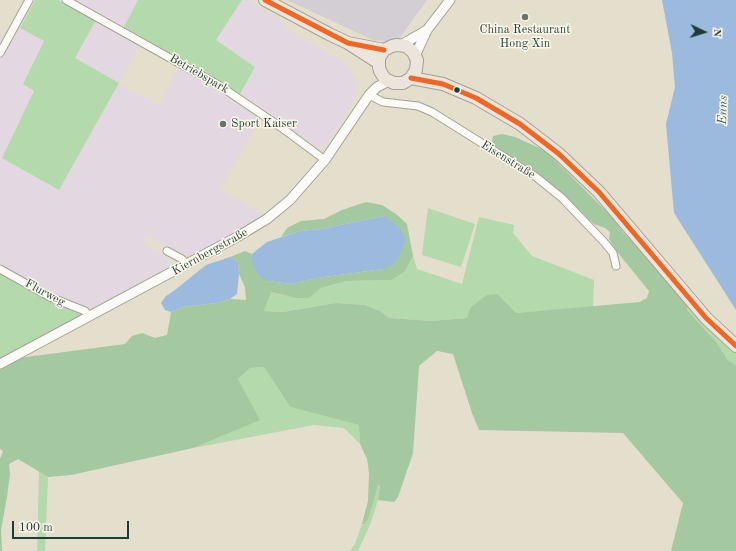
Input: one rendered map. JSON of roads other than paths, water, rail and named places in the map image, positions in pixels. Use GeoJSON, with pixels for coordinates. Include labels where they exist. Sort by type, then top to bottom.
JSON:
{"type":"FeatureCollection","features":[{"type":"Feature","properties":{"kind":"main road"},"geometry":{"type":"LineString","coordinates":[[265,0],[348,43],[379,67],[389,81],[394,83],[403,83],[411,78],[416,70],[416,60]]}},
{"type":"Feature","properties":{"kind":"main road"},"geometry":{"type":"LineString","coordinates":[[348,43],[384,50]]}},
{"type":"Feature","properties":{"kind":"main road"},"geometry":{"type":"LineString","coordinates":[[379,67],[381,54],[384,50],[392,46],[401,45],[410,49],[416,60],[443,84]]}},
{"type":"Feature","properties":{"kind":"main road"},"geometry":{"type":"LineString","coordinates":[[411,78],[443,84],[476,98],[520,124],[559,154],[599,192],[706,318],[736,346]]}},
{"type":"Feature","properties":{"kind":"street"},"geometry":{"type":"LineString","coordinates":[[0,53],[29,0]]}},
{"type":"Feature","properties":{"kind":"street","name":"Betriebspark"},"geometry":{"type":"LineString","coordinates":[[66,0],[220,86],[287,132],[324,160]]}},
{"type":"Feature","properties":{"kind":"street"},"geometry":{"type":"LineString","coordinates":[[416,60],[427,30],[450,0]]}},
{"type":"Feature","properties":{"kind":"street"},"geometry":{"type":"LineString","coordinates":[[401,45],[427,30]]}},
{"type":"Feature","properties":{"kind":"street"},"geometry":{"type":"LineString","coordinates":[[377,87],[379,67]]}},
{"type":"Feature","properties":{"kind":"street","name":"Kiernbergstraße"},"geometry":{"type":"LineString","coordinates":[[0,364],[237,238],[267,219],[290,200],[324,160],[369,95],[377,87],[389,81]]}},
{"type":"Feature","properties":{"kind":"street","name":"Eisenstraße"},"geometry":{"type":"LineString","coordinates":[[369,95],[383,102],[418,106],[432,112],[536,177],[562,198],[604,242],[613,253],[616,266]]}},
{"type":"Feature","properties":{"kind":"street"},"geometry":{"type":"LineString","coordinates":[[167,251],[182,259],[186,265]]}},
{"type":"Feature","properties":{"kind":"street","name":"Flurweg"},"geometry":{"type":"LineString","coordinates":[[0,269],[50,297],[85,312],[89,316]]}},
{"type":"Feature","properties":{"kind":"water","name":"Enns"},"geometry":{"type":"Polygon","coordinates":[[[662,0],[736,0],[736,310],[674,213],[666,124],[675,87],[672,53],[662,0]]]}},
{"type":"Feature","properties":{"kind":"water"},"geometry":{"type":"Polygon","coordinates":[[[384,216],[399,227],[406,239],[400,255],[393,265],[383,269],[317,278],[292,284],[268,281],[259,276],[251,259],[252,254],[267,242],[300,231],[321,229],[384,216]]]}},
{"type":"Feature","properties":{"kind":"water"},"geometry":{"type":"Polygon","coordinates":[[[230,257],[238,262],[239,274],[237,294],[230,299],[217,303],[182,307],[171,312],[165,310],[161,303],[166,296],[206,265],[230,257]]]}},
{"type":"Feature","properties":{"kind":"place","name":"China Restaurant Hong Xin"},"geometry":{"type":"Point","coordinates":[525,17]}},
{"type":"Feature","properties":{"kind":"place","name":"Sport Kaiser"},"geometry":{"type":"Point","coordinates":[223,124]}}]}
